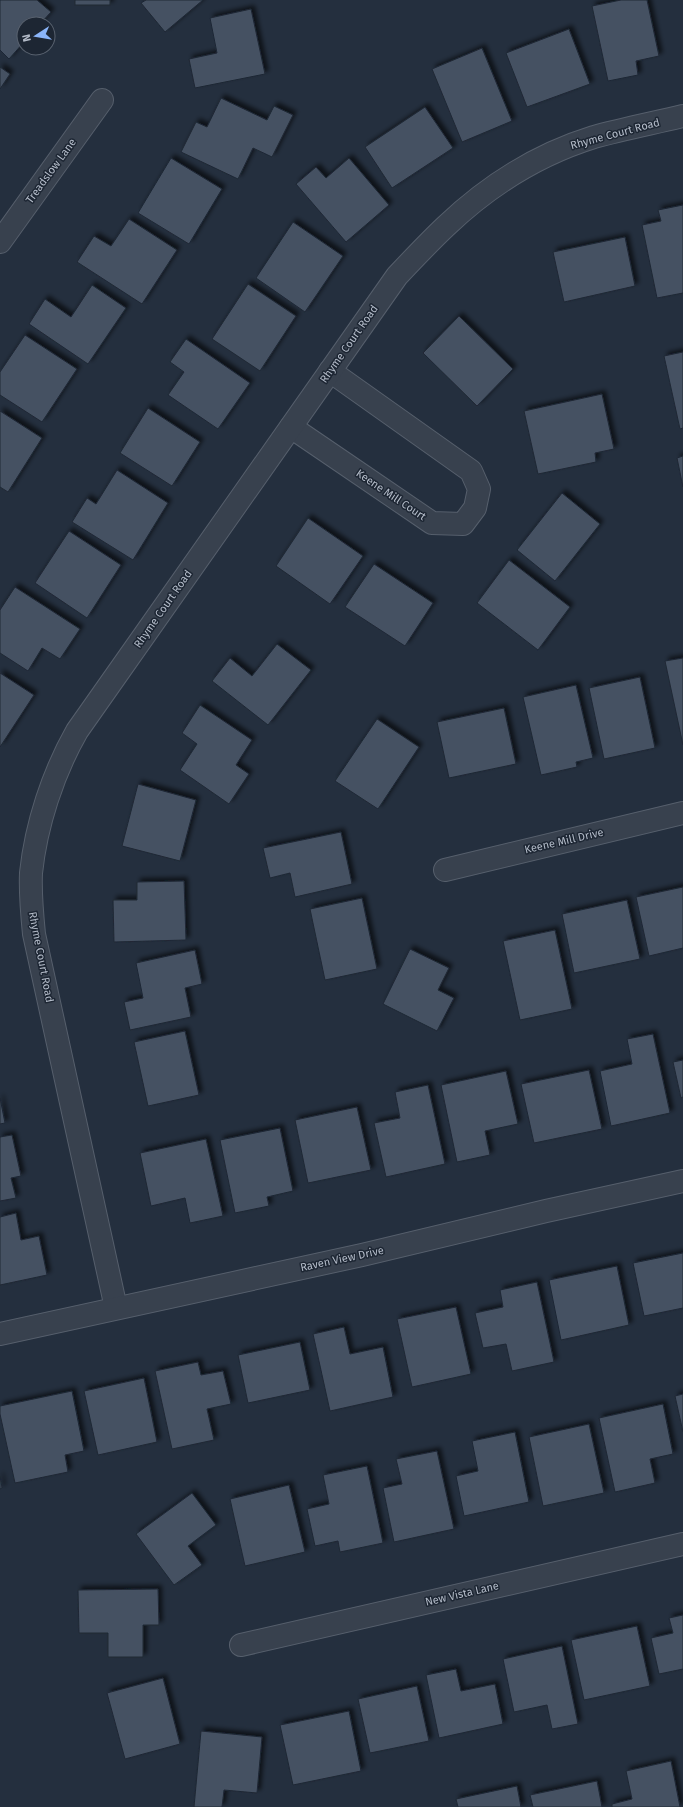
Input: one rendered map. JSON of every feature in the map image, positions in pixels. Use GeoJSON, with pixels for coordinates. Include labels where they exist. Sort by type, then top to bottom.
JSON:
{"type":"FeatureCollection","features":[{"type":"Feature","properties":{"kind":"street","name":"Treadslow Lane"},"geometry":{"type":"LineString","coordinates":[[0,242],[102,100]]}},
{"type":"Feature","properties":{"kind":"street","name":"Rhyme Court Road"},"geometry":{"type":"LineString","coordinates":[[116,1308],[34,934],[31,903],[31,874],[35,846],[52,783],[63,757],[77,731],[397,276],[446,225],[503,181],[533,163],[563,148],[594,138],[683,116]]}},
{"type":"Feature","properties":{"kind":"street","name":"Keene Mill Court"},"geometry":{"type":"LineString","coordinates":[[291,427],[432,523],[463,524],[475,508],[479,489],[471,471],[330,371]]}},
{"type":"Feature","properties":{"kind":"street","name":"Keene Mill Drive"},"geometry":{"type":"LineString","coordinates":[[445,870],[683,813]]}},
{"type":"Feature","properties":{"kind":"street","name":"Raven View Drive"},"geometry":{"type":"LineString","coordinates":[[0,1334],[362,1255],[546,1211],[683,1181]]}},
{"type":"Feature","properties":{"kind":"street","name":"New Vista Lane"},"geometry":{"type":"LineString","coordinates":[[241,1645],[683,1544]]}},
{"type":"Feature","properties":{"kind":"building"},"geometry":{"type":"Polygon","coordinates":[[[0,0],[37,0],[51,12],[47,16],[16,16],[16,51],[9,59],[0,50],[0,0]]]}},
{"type":"Feature","properties":{"kind":"building"},"geometry":{"type":"Polygon","coordinates":[[[75,0],[110,0],[110,5],[75,5],[75,0]]]}},
{"type":"Feature","properties":{"kind":"building"},"geometry":{"type":"Polygon","coordinates":[[[146,0],[203,0],[165,32],[141,3],[146,0]]]}},
{"type":"Feature","properties":{"kind":"building"},"geometry":{"type":"Polygon","coordinates":[[[621,0],[647,0],[659,56],[636,61],[638,75],[608,81],[592,6],[621,0]]]}},
{"type":"Feature","properties":{"kind":"building"},"geometry":{"type":"Polygon","coordinates":[[[251,9],[265,74],[195,88],[189,59],[217,53],[210,18],[251,9]]]}},
{"type":"Feature","properties":{"kind":"building"},"geometry":{"type":"Polygon","coordinates":[[[569,29],[590,84],[527,107],[506,53],[569,29]]]}},
{"type":"Feature","properties":{"kind":"building"},"geometry":{"type":"Polygon","coordinates":[[[482,48],[512,121],[462,142],[432,69],[482,48]]]}},
{"type":"Feature","properties":{"kind":"building"},"geometry":{"type":"Polygon","coordinates":[[[0,67],[10,74],[0,89],[0,67]]]}},
{"type":"Feature","properties":{"kind":"building"},"geometry":{"type":"Polygon","coordinates":[[[221,98],[267,120],[274,106],[293,115],[272,157],[253,148],[238,179],[181,152],[196,122],[207,127],[221,98]]]}},
{"type":"Feature","properties":{"kind":"building"},"geometry":{"type":"Polygon","coordinates":[[[425,107],[453,148],[392,188],[365,147],[425,107]]]}},
{"type":"Feature","properties":{"kind":"building"},"geometry":{"type":"Polygon","coordinates":[[[171,158],[222,189],[189,244],[138,213],[171,158]]]}},
{"type":"Feature","properties":{"kind":"building"},"geometry":{"type":"Polygon","coordinates":[[[349,158],[389,205],[346,242],[296,184],[316,167],[326,178],[349,158]]]}},
{"type":"Feature","properties":{"kind":"building"},"geometry":{"type":"Polygon","coordinates":[[[683,205],[683,293],[657,298],[642,225],[661,221],[658,210],[683,205]]]}},
{"type":"Feature","properties":{"kind":"building"},"geometry":{"type":"Polygon","coordinates":[[[129,219],[177,250],[142,304],[77,262],[94,236],[111,246],[129,219]]]}},
{"type":"Feature","properties":{"kind":"building"},"geometry":{"type":"Polygon","coordinates":[[[293,222],[343,256],[305,312],[256,278],[293,222]]]}},
{"type":"Feature","properties":{"kind":"building"},"geometry":{"type":"Polygon","coordinates":[[[625,237],[635,286],[564,302],[553,252],[625,237]]]}},
{"type":"Feature","properties":{"kind":"building"},"geometry":{"type":"Polygon","coordinates":[[[248,284],[296,316],[260,371],[212,339],[248,284]]]}},
{"type":"Feature","properties":{"kind":"building"},"geometry":{"type":"Polygon","coordinates":[[[92,285],[126,308],[88,364],[29,324],[45,299],[71,317],[92,285]]]}},
{"type":"Feature","properties":{"kind":"building"},"geometry":{"type":"Polygon","coordinates":[[[459,316],[513,369],[477,406],[423,353],[459,316]]]}},
{"type":"Feature","properties":{"kind":"building"},"geometry":{"type":"Polygon","coordinates":[[[25,335],[77,369],[42,422],[0,395],[0,372],[25,335]]]}},
{"type":"Feature","properties":{"kind":"building"},"geometry":{"type":"Polygon","coordinates":[[[186,339],[250,383],[218,429],[168,395],[184,372],[170,362],[186,339]]]}},
{"type":"Feature","properties":{"kind":"building"},"geometry":{"type":"Polygon","coordinates":[[[683,352],[683,428],[680,429],[664,356],[683,352]]]}},
{"type":"Feature","properties":{"kind":"building"},"geometry":{"type":"Polygon","coordinates":[[[602,394],[614,449],[595,453],[596,462],[538,474],[524,411],[602,394]]]}},
{"type":"Feature","properties":{"kind":"building"},"geometry":{"type":"Polygon","coordinates":[[[148,408],[200,442],[172,486],[120,453],[148,408]]]}},
{"type":"Feature","properties":{"kind":"building"},"geometry":{"type":"Polygon","coordinates":[[[0,411],[42,438],[8,492],[0,487],[0,411]]]}},
{"type":"Feature","properties":{"kind":"building"},"geometry":{"type":"Polygon","coordinates":[[[683,456],[683,487],[677,458],[683,456]]]}},
{"type":"Feature","properties":{"kind":"building"},"geometry":{"type":"Polygon","coordinates":[[[117,470],[168,503],[133,560],[72,522],[87,498],[96,504],[117,470]]]}},
{"type":"Feature","properties":{"kind":"building"},"geometry":{"type":"Polygon","coordinates":[[[562,493],[600,524],[555,581],[517,550],[562,493]]]}},
{"type":"Feature","properties":{"kind":"building"},"geometry":{"type":"Polygon","coordinates":[[[308,518],[363,556],[330,604],[276,566],[308,518]]]}},
{"type":"Feature","properties":{"kind":"building"},"geometry":{"type":"Polygon","coordinates":[[[69,531],[121,565],[87,618],[35,583],[69,531]]]}},
{"type":"Feature","properties":{"kind":"building"},"geometry":{"type":"Polygon","coordinates":[[[509,560],[570,607],[538,650],[477,603],[509,560]]]}},
{"type":"Feature","properties":{"kind":"building"},"geometry":{"type":"Polygon","coordinates":[[[374,564],[433,603],[405,646],[345,607],[374,564]]]}},
{"type":"Feature","properties":{"kind":"building"},"geometry":{"type":"Polygon","coordinates":[[[15,587],[80,629],[60,659],[42,648],[28,671],[0,653],[0,610],[15,587]]]}},
{"type":"Feature","properties":{"kind":"building"},"geometry":{"type":"Polygon","coordinates":[[[277,644],[311,670],[268,725],[212,681],[230,658],[252,676],[277,644]]]}},
{"type":"Feature","properties":{"kind":"building"},"geometry":{"type":"Polygon","coordinates":[[[683,658],[683,745],[665,661],[683,658]]]}},
{"type":"Feature","properties":{"kind":"building"},"geometry":{"type":"Polygon","coordinates":[[[0,673],[34,695],[0,747],[0,673]]]}},
{"type":"Feature","properties":{"kind":"building"},"geometry":{"type":"Polygon","coordinates":[[[640,677],[655,748],[604,759],[589,688],[640,677]]]}},
{"type":"Feature","properties":{"kind":"building"},"geometry":{"type":"Polygon","coordinates":[[[576,685],[593,758],[576,762],[577,767],[541,775],[523,697],[576,685]]]}},
{"type":"Feature","properties":{"kind":"building"},"geometry":{"type":"Polygon","coordinates":[[[200,705],[252,740],[236,765],[249,774],[229,804],[180,770],[197,744],[182,733],[200,705]]]}},
{"type":"Feature","properties":{"kind":"building"},"geometry":{"type":"Polygon","coordinates":[[[504,708],[516,764],[449,778],[437,722],[504,708]]]}},
{"type":"Feature","properties":{"kind":"building"},"geometry":{"type":"Polygon","coordinates":[[[377,719],[419,747],[378,809],[335,781],[377,719]]]}},
{"type":"Feature","properties":{"kind":"building"},"geometry":{"type":"Polygon","coordinates":[[[138,784],[196,800],[180,861],[122,846],[138,784]]]}},
{"type":"Feature","properties":{"kind":"building"},"geometry":{"type":"Polygon","coordinates":[[[341,832],[352,884],[295,897],[290,873],[270,878],[263,848],[341,832]]]}},
{"type":"Feature","properties":{"kind":"building"},"geometry":{"type":"Polygon","coordinates":[[[184,881],[186,940],[114,942],[113,900],[137,900],[137,882],[184,881]]]}},
{"type":"Feature","properties":{"kind":"building"},"geometry":{"type":"Polygon","coordinates":[[[683,887],[683,948],[649,956],[636,897],[683,887]]]}},
{"type":"Feature","properties":{"kind":"building"},"geometry":{"type":"Polygon","coordinates":[[[362,898],[377,969],[325,980],[310,909],[362,898]]]}},
{"type":"Feature","properties":{"kind":"building"},"geometry":{"type":"Polygon","coordinates":[[[627,900],[640,959],[574,973],[562,914],[627,900]]]}},
{"type":"Feature","properties":{"kind":"building"},"geometry":{"type":"Polygon","coordinates":[[[555,930],[572,1009],[520,1020],[503,941],[555,930]]]}},
{"type":"Feature","properties":{"kind":"building"},"geometry":{"type":"Polygon","coordinates":[[[410,949],[449,968],[438,990],[454,998],[437,1031],[383,1004],[410,949]]]}},
{"type":"Feature","properties":{"kind":"building"},"geometry":{"type":"Polygon","coordinates":[[[195,950],[202,984],[185,988],[191,1017],[130,1030],[124,1002],[143,998],[136,963],[195,950]]]}},
{"type":"Feature","properties":{"kind":"building"},"geometry":{"type":"Polygon","coordinates":[[[185,1031],[199,1095],[148,1106],[134,1042],[185,1031]]]}},
{"type":"Feature","properties":{"kind":"building"},"geometry":{"type":"Polygon","coordinates":[[[653,1034],[670,1113],[611,1126],[600,1071],[632,1064],[627,1039],[653,1034]]]}},
{"type":"Feature","properties":{"kind":"building"},"geometry":{"type":"Polygon","coordinates":[[[683,1060],[683,1097],[681,1098],[673,1062],[683,1060]]]}},
{"type":"Feature","properties":{"kind":"building"},"geometry":{"type":"Polygon","coordinates":[[[589,1070],[602,1129],[534,1143],[521,1084],[589,1070]]]}},
{"type":"Feature","properties":{"kind":"building"},"geometry":{"type":"Polygon","coordinates":[[[506,1071],[518,1124],[485,1131],[490,1155],[457,1162],[441,1085],[506,1071]]]}},
{"type":"Feature","properties":{"kind":"building"},"geometry":{"type":"Polygon","coordinates":[[[428,1085],[445,1164],[386,1177],[374,1123],[400,1118],[395,1092],[428,1085]]]}},
{"type":"Feature","properties":{"kind":"building"},"geometry":{"type":"Polygon","coordinates":[[[0,1098],[5,1123],[0,1124],[0,1098]]]}},
{"type":"Feature","properties":{"kind":"building"},"geometry":{"type":"Polygon","coordinates":[[[357,1107],[371,1170],[308,1183],[295,1120],[357,1107]]]}},
{"type":"Feature","properties":{"kind":"building"},"geometry":{"type":"Polygon","coordinates":[[[280,1128],[293,1191],[267,1197],[269,1206],[235,1213],[220,1140],[280,1128]]]}},
{"type":"Feature","properties":{"kind":"building"},"geometry":{"type":"Polygon","coordinates":[[[12,1135],[21,1176],[11,1178],[16,1198],[0,1201],[0,1137],[12,1135]]]}},
{"type":"Feature","properties":{"kind":"building"},"geometry":{"type":"Polygon","coordinates":[[[206,1139],[223,1216],[190,1223],[185,1198],[151,1206],[140,1153],[206,1139]]]}},
{"type":"Feature","properties":{"kind":"building"},"geometry":{"type":"Polygon","coordinates":[[[16,1213],[21,1240],[39,1236],[47,1275],[0,1285],[0,1217],[16,1213]]]}},
{"type":"Feature","properties":{"kind":"building"},"geometry":{"type":"Polygon","coordinates":[[[683,1253],[683,1308],[644,1316],[633,1263],[683,1253]]]}},
{"type":"Feature","properties":{"kind":"building"},"geometry":{"type":"Polygon","coordinates":[[[617,1266],[629,1325],[561,1340],[549,1280],[617,1266]]]}},
{"type":"Feature","properties":{"kind":"building"},"geometry":{"type":"Polygon","coordinates":[[[537,1282],[554,1362],[512,1371],[506,1344],[483,1348],[475,1313],[503,1307],[500,1290],[537,1282]]]}},
{"type":"Feature","properties":{"kind":"building"},"geometry":{"type":"Polygon","coordinates":[[[456,1307],[471,1374],[412,1387],[397,1319],[456,1307]]]}},
{"type":"Feature","properties":{"kind":"building"},"geometry":{"type":"Polygon","coordinates":[[[344,1327],[350,1354],[383,1347],[393,1397],[330,1411],[313,1334],[344,1327]]]}},
{"type":"Feature","properties":{"kind":"building"},"geometry":{"type":"Polygon","coordinates":[[[300,1342],[310,1390],[248,1403],[238,1355],[300,1342]]]}},
{"type":"Feature","properties":{"kind":"building"},"geometry":{"type":"Polygon","coordinates":[[[198,1362],[201,1375],[223,1371],[231,1404],[207,1409],[214,1440],[172,1449],[155,1371],[198,1362]]]}},
{"type":"Feature","properties":{"kind":"building"},"geometry":{"type":"Polygon","coordinates":[[[144,1378],[157,1442],[98,1455],[84,1391],[144,1378]]]}},
{"type":"Feature","properties":{"kind":"building"},"geometry":{"type":"Polygon","coordinates":[[[72,1391],[84,1451],[65,1455],[68,1472],[15,1483],[0,1414],[0,1406],[72,1391]]]}},
{"type":"Feature","properties":{"kind":"building"},"geometry":{"type":"Polygon","coordinates":[[[683,1394],[683,1432],[675,1396],[683,1394]]]}},
{"type":"Feature","properties":{"kind":"building"},"geometry":{"type":"Polygon","coordinates":[[[663,1404],[673,1454],[650,1459],[655,1483],[615,1492],[599,1418],[663,1404]]]}},
{"type":"Feature","properties":{"kind":"building"},"geometry":{"type":"Polygon","coordinates":[[[589,1424],[604,1493],[543,1506],[529,1437],[589,1424]]]}},
{"type":"Feature","properties":{"kind":"building"},"geometry":{"type":"Polygon","coordinates":[[[515,1432],[529,1502],[464,1516],[456,1476],[478,1471],[472,1441],[515,1432]]]}},
{"type":"Feature","properties":{"kind":"building"},"geometry":{"type":"Polygon","coordinates":[[[437,1451],[454,1529],[394,1542],[383,1488],[402,1484],[396,1459],[437,1451]]]}},
{"type":"Feature","properties":{"kind":"building"},"geometry":{"type":"Polygon","coordinates":[[[367,1466],[383,1543],[340,1552],[338,1541],[315,1546],[307,1509],[329,1504],[323,1475],[367,1466]]]}},
{"type":"Feature","properties":{"kind":"building"},"geometry":{"type":"Polygon","coordinates":[[[0,1476],[2,1488],[0,1489],[0,1476]]]}},
{"type":"Feature","properties":{"kind":"building"},"geometry":{"type":"Polygon","coordinates":[[[289,1485],[305,1552],[245,1566],[230,1499],[289,1485]]]}},
{"type":"Feature","properties":{"kind":"building"},"geometry":{"type":"Polygon","coordinates":[[[192,1493],[216,1525],[188,1546],[202,1565],[174,1585],[136,1534],[192,1493]]]}},
{"type":"Feature","properties":{"kind":"building"},"geometry":{"type":"Polygon","coordinates":[[[158,1589],[159,1625],[143,1625],[143,1657],[108,1657],[108,1633],[79,1633],[78,1590],[158,1589]]]}},
{"type":"Feature","properties":{"kind":"building"},"geometry":{"type":"Polygon","coordinates":[[[683,1615],[683,1669],[659,1674],[651,1638],[673,1633],[669,1618],[683,1615]]]}},
{"type":"Feature","properties":{"kind":"building"},"geometry":{"type":"Polygon","coordinates":[[[637,1626],[650,1686],[584,1700],[571,1640],[637,1626]]]}},
{"type":"Feature","properties":{"kind":"building"},"geometry":{"type":"Polygon","coordinates":[[[562,1646],[578,1724],[552,1729],[547,1705],[514,1712],[503,1659],[562,1646]]]}},
{"type":"Feature","properties":{"kind":"building"},"geometry":{"type":"Polygon","coordinates":[[[456,1669],[461,1691],[495,1684],[503,1724],[439,1738],[426,1675],[456,1669]]]}},
{"type":"Feature","properties":{"kind":"building"},"geometry":{"type":"Polygon","coordinates":[[[163,1678],[180,1744],[125,1759],[107,1693],[163,1678]]]}},
{"type":"Feature","properties":{"kind":"building"},"geometry":{"type":"Polygon","coordinates":[[[417,1686],[429,1741],[370,1753],[358,1699],[417,1686]]]}},
{"type":"Feature","properties":{"kind":"building"},"geometry":{"type":"Polygon","coordinates":[[[349,1711],[361,1771],[293,1785],[280,1725],[349,1711]]]}},
{"type":"Feature","properties":{"kind":"building"},"geometry":{"type":"Polygon","coordinates":[[[201,1731],[262,1737],[257,1793],[224,1790],[222,1807],[194,1807],[201,1731]]]}},
{"type":"Feature","properties":{"kind":"building"},"geometry":{"type":"Polygon","coordinates":[[[671,1761],[680,1807],[612,1807],[612,1804],[632,1799],[626,1771],[671,1761]]]}},
{"type":"Feature","properties":{"kind":"building"},"geometry":{"type":"Polygon","coordinates":[[[597,1781],[602,1807],[533,1807],[530,1795],[597,1781]]]}},
{"type":"Feature","properties":{"kind":"building"},"geometry":{"type":"Polygon","coordinates":[[[517,1786],[521,1807],[458,1807],[456,1799],[517,1786]]]}}]}
